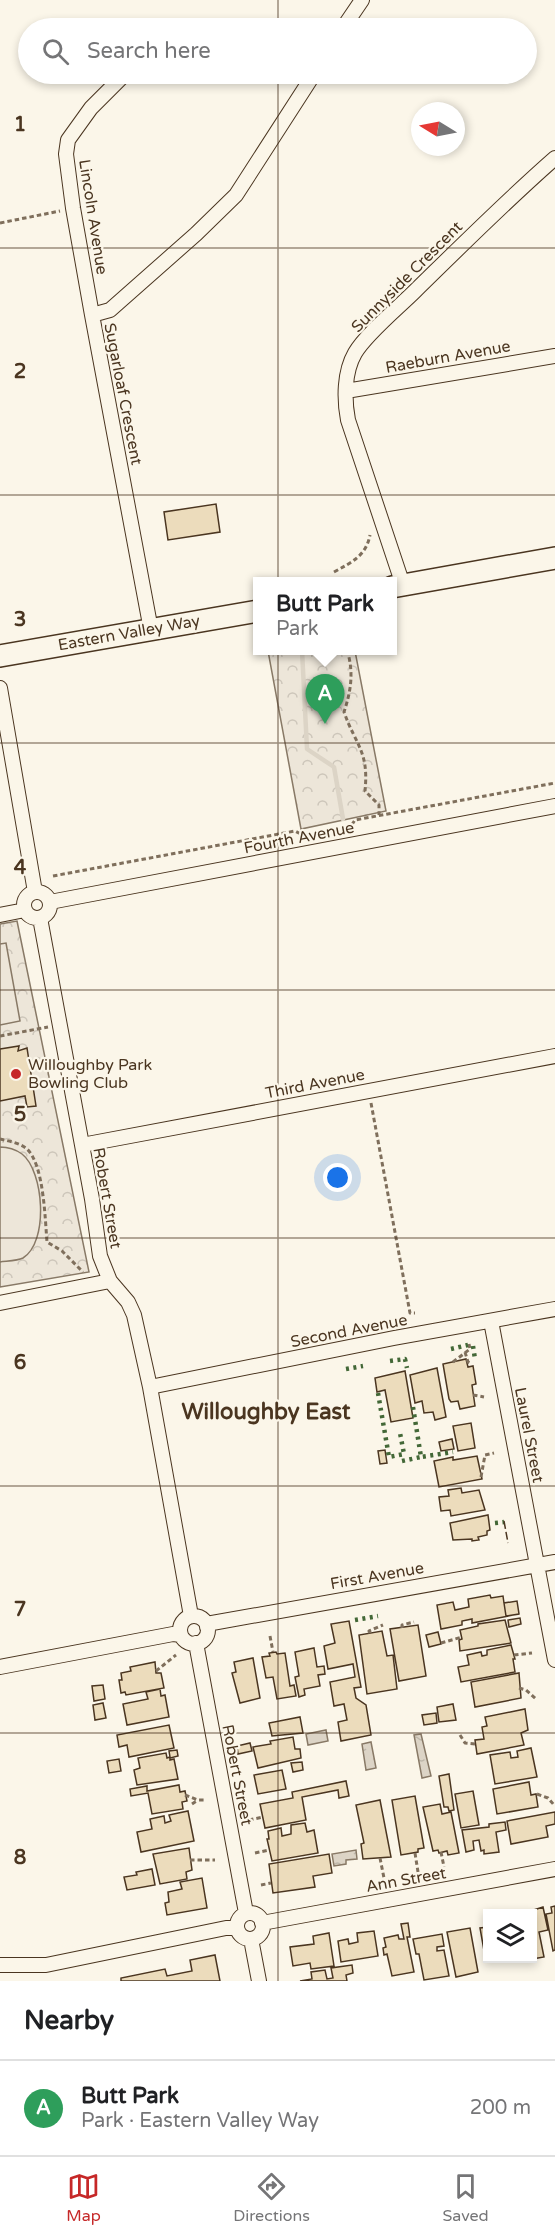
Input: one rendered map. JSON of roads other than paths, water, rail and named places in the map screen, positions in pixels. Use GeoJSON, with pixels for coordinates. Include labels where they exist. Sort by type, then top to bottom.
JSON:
{"type":"FeatureCollection","features":[{"type":"Feature","properties":{"kind":"main road"},"geometry":{"type":"LineString","coordinates":[[398,586],[555,558]]}},
{"type":"Feature","properties":{"kind":"main road","name":"Eastern Valley Way"},"geometry":{"type":"LineString","coordinates":[[0,656],[253,612]]}},
{"type":"Feature","properties":{"kind":"street"},"geometry":{"type":"LineString","coordinates":[[350,18],[362,0]]}},
{"type":"Feature","properties":{"kind":"street","name":"Lincoln Avenue"},"geometry":{"type":"LineString","coordinates":[[92,315],[66,154],[68,140],[91,108],[115,84]]}},
{"type":"Feature","properties":{"kind":"street","name":"Sugarloaf Crescent"},"geometry":{"type":"LineString","coordinates":[[151,630],[92,315],[110,310],[196,234],[236,195],[308,84]]}},
{"type":"Feature","properties":{"kind":"street","name":"Sunnyside Crescent"},"geometry":{"type":"LineString","coordinates":[[395,577],[348,420],[346,391],[355,352],[555,158]]}},
{"type":"Feature","properties":{"kind":"street","name":"Raeburn Avenue"},"geometry":{"type":"LineString","coordinates":[[346,391],[555,356]]}},
{"type":"Feature","properties":{"kind":"street"},"geometry":{"type":"LineString","coordinates":[[0,688],[35,892]]}},
{"type":"Feature","properties":{"kind":"street","name":"Fourth Avenue"},"geometry":{"type":"LineString","coordinates":[[50,902],[555,806]]}},
{"type":"Feature","properties":{"kind":"street"},"geometry":{"type":"LineString","coordinates":[[35,892],[46,896],[50,902],[47,914],[40,918],[33,918],[25,910],[27,897],[35,892]]}},
{"type":"Feature","properties":{"kind":"street"},"geometry":{"type":"LineString","coordinates":[[0,915],[25,910]]}},
{"type":"Feature","properties":{"kind":"street","name":"Robert Street"},"geometry":{"type":"LineString","coordinates":[[40,918],[100,1256],[110,1281],[128,1302],[134,1315],[150,1387],[191,1616]]}},
{"type":"Feature","properties":{"kind":"street","name":"Third Avenue"},"geometry":{"type":"LineString","coordinates":[[82,1145],[555,1056]]}},
{"type":"Feature","properties":{"kind":"street"},"geometry":{"type":"LineString","coordinates":[[0,1303],[110,1281]]}},
{"type":"Feature","properties":{"kind":"street","name":"Second Avenue"},"geometry":{"type":"LineString","coordinates":[[150,1387],[555,1309]]}},
{"type":"Feature","properties":{"kind":"street","name":"Laurel Street"},"geometry":{"type":"LineString","coordinates":[[491,1321],[555,1660]]}},
{"type":"Feature","properties":{"kind":"street","name":"First Avenue"},"geometry":{"type":"LineString","coordinates":[[207,1628],[212,1623],[555,1562]]}},
{"type":"Feature","properties":{"kind":"street"},"geometry":{"type":"LineString","coordinates":[[191,1616],[200,1617],[207,1628],[206,1636],[195,1643],[187,1642],[181,1635],[181,1626],[186,1618],[191,1616]]}},
{"type":"Feature","properties":{"kind":"street"},"geometry":{"type":"LineString","coordinates":[[0,1667],[173,1634],[181,1635]]}},
{"type":"Feature","properties":{"kind":"street","name":"Robert Street"},"geometry":{"type":"LineString","coordinates":[[195,1643],[246,1913]]}},
{"type":"Feature","properties":{"kind":"street","name":"Ann Street"},"geometry":{"type":"LineString","coordinates":[[262,1923],[555,1869]]}},
{"type":"Feature","properties":{"kind":"street"},"geometry":{"type":"LineString","coordinates":[[246,1913],[258,1916],[263,1927],[259,1935],[251,1939],[243,1938],[236,1928],[239,1919],[246,1913]]}},
{"type":"Feature","properties":{"kind":"street"},"geometry":{"type":"LineString","coordinates":[[0,1965],[46,1965],[226,1928],[236,1928]]}},
{"type":"Feature","properties":{"kind":"street"},"geometry":{"type":"LineString","coordinates":[[251,1939],[259,1981]]}},
{"type":"Feature","properties":{"kind":"water"},"geometry":{"type":"Polygon","coordinates":[[[326,1730],[328,1741],[308,1745],[306,1734],[326,1730]]]}},
{"type":"Feature","properties":{"kind":"water"},"geometry":{"type":"Polygon","coordinates":[[[421,1734],[431,1776],[422,1778],[414,1735],[421,1734]]]}},
{"type":"Feature","properties":{"kind":"water"},"geometry":{"type":"Polygon","coordinates":[[[371,1742],[376,1768],[366,1770],[362,1744],[371,1742]]]}},
{"type":"Feature","properties":{"kind":"water"},"geometry":{"type":"Polygon","coordinates":[[[356,1850],[357,1859],[346,1860],[346,1864],[334,1866],[332,1854],[356,1850]]]}},
{"type":"Feature","properties":{"kind":"waterway"},"geometry":{"type":"LineString","coordinates":[[302,655],[307,749],[334,767],[343,819]]}},
{"type":"Feature","properties":{"kind":"place","name":"Butt Park"},"geometry":{"type":"Point","coordinates":[325,724]}},
{"type":"Feature","properties":{"kind":"place","name":"Willoughby Park Bowling Club"},"geometry":{"type":"Point","coordinates":[16,1074]}},
{"type":"Feature","properties":{"kind":"district","name":"Willoughby East"},"geometry":{"type":"Point","coordinates":[266,1412]}}]}
